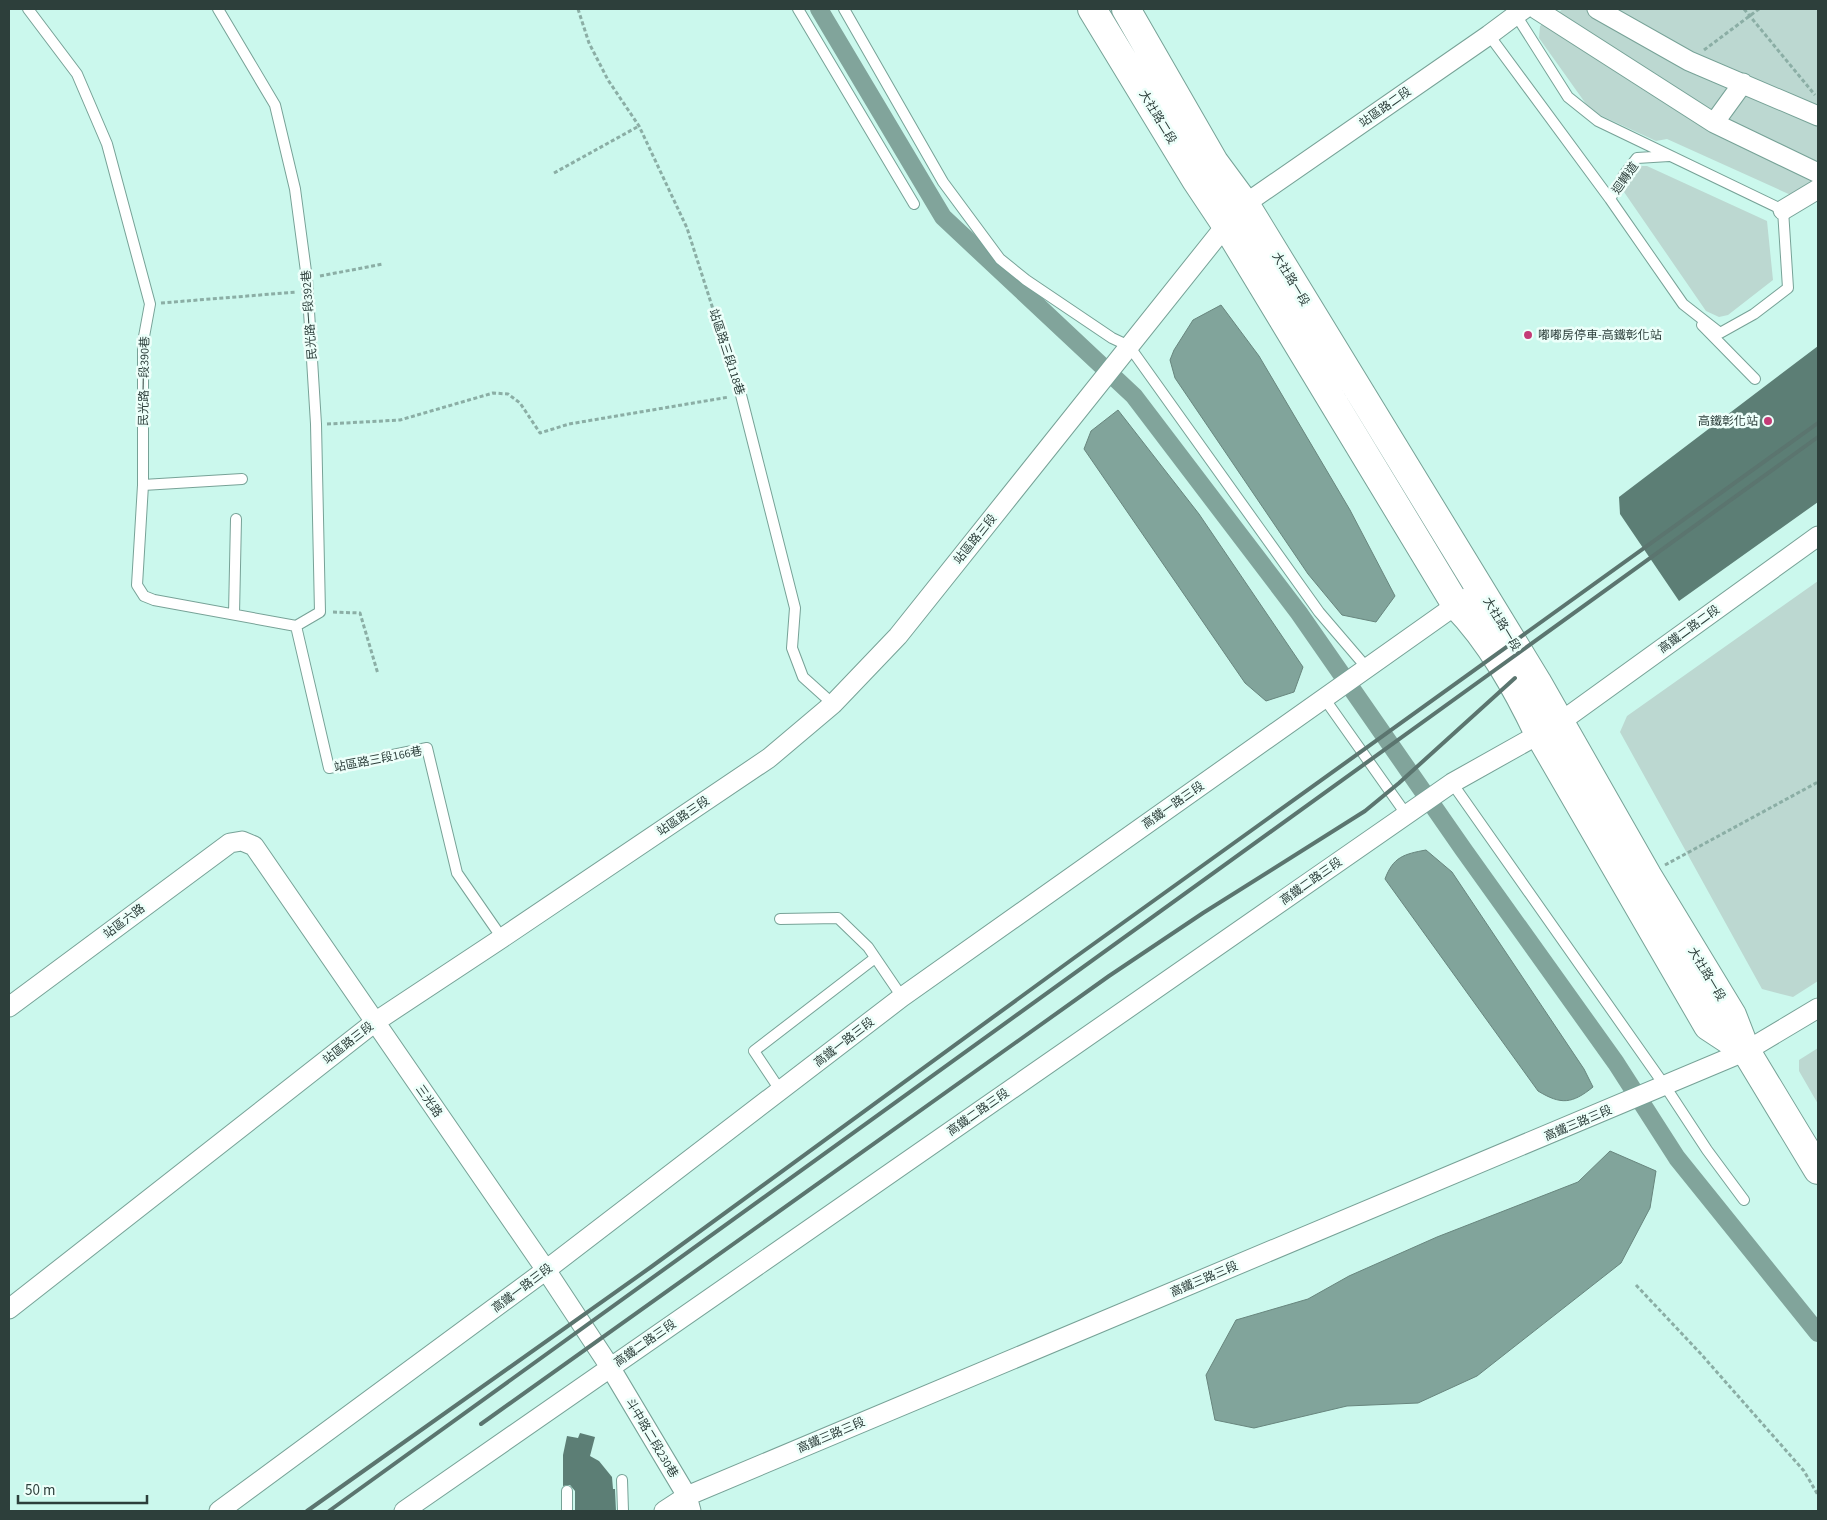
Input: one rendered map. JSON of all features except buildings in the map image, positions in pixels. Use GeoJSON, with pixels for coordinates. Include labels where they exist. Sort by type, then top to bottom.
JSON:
{"type":"FeatureCollection","features":[{"type":"Feature","properties":{"kind":"street","name":"大社路二段"},"geometry":{"type":"LineString","coordinates":[[1092,9],[1196,180],[1226,225]]}},
{"type":"Feature","properties":{"kind":"street","name":"大社路二段"},"geometry":{"type":"LineString","coordinates":[[1126,9],[1214,162],[1245,204]]}},
{"type":"Feature","properties":{"kind":"street"},"geometry":{"type":"LineString","coordinates":[[1536,9],[1714,123],[1818,173]]}},
{"type":"Feature","properties":{"kind":"street"},"geometry":{"type":"LineString","coordinates":[[1597,9],[1689,60],[1818,116]]}},
{"type":"Feature","properties":{"kind":"street","name":"站區路二段"},"geometry":{"type":"LineString","coordinates":[[1245,204],[1490,35],[1520,12]]}},
{"type":"Feature","properties":{"kind":"street"},"geometry":{"type":"LineString","coordinates":[[1714,123],[1743,83]]}},
{"type":"Feature","properties":{"kind":"street"},"geometry":{"type":"LineString","coordinates":[[1783,210],[1818,189]]}},
{"type":"Feature","properties":{"kind":"street","name":"站區路三段"},"geometry":{"type":"LineString","coordinates":[[9,1309],[374,1022],[769,758],[833,704],[898,636],[1226,225],[1245,204]]}},
{"type":"Feature","properties":{"kind":"street","name":"大社路一段"},"geometry":{"type":"LineString","coordinates":[[1245,204],[1481,589],[1549,728],[1708,1026],[1746,1051]]}},
{"type":"Feature","properties":{"kind":"street","name":"大社路一段"},"geometry":{"type":"LineString","coordinates":[[1226,225],[1456,605],[1475,625],[1521,696],[1549,728],[1647,875],[1732,1015],[1746,1051],[1818,1170]]}},
{"type":"Feature","properties":{"kind":"street","name":"高鐵二路二段"},"geometry":{"type":"LineString","coordinates":[[1549,728],[1818,536]]}},
{"type":"Feature","properties":{"kind":"street","name":"高鐵一路三段"},"geometry":{"type":"LineString","coordinates":[[219,1511],[546,1270],[902,997],[1481,589]]}},
{"type":"Feature","properties":{"kind":"street","name":"高鐵二路三段"},"geometry":{"type":"LineString","coordinates":[[404,1511],[1452,782],[1549,728]]}},
{"type":"Feature","properties":{"kind":"street","name":"三光路"},"geometry":{"type":"LineString","coordinates":[[242,841],[254,846],[546,1270],[610,1367]]}},
{"type":"Feature","properties":{"kind":"street","name":"站區六路"},"geometry":{"type":"LineString","coordinates":[[9,1007],[230,843],[242,841]]}},
{"type":"Feature","properties":{"kind":"street","name":"高鐵三路三段"},"geometry":{"type":"LineString","coordinates":[[664,1511],[689,1504],[1746,1051],[1818,1008]]}},
{"type":"Feature","properties":{"kind":"street","name":"斗中路二段230巷"},"geometry":{"type":"LineString","coordinates":[[610,1367],[689,1504]]}},
{"type":"Feature","properties":{"kind":"lane","name":"民光路一段390巷"},"geometry":{"type":"LineString","coordinates":[[28,9],[77,74],[103,135],[150,304],[143,342],[143,485],[137,585],[144,596],[154,600],[296,626]]}},
{"type":"Feature","properties":{"kind":"lane","name":"民光路一段392巷"},"geometry":{"type":"LineString","coordinates":[[218,9],[275,105],[295,189],[307,279],[316,424],[320,612]]}},
{"type":"Feature","properties":{"kind":"lane"},"geometry":{"type":"LineString","coordinates":[[798,9],[914,204]]}},
{"type":"Feature","properties":{"kind":"lane"},"geometry":{"type":"LineString","coordinates":[[844,9],[943,182],[1000,259],[1026,280],[1112,338],[1129,346],[1319,612],[1367,668]]}},
{"type":"Feature","properties":{"kind":"lane"},"geometry":{"type":"LineString","coordinates":[[1520,12],[1568,97],[1598,122],[1783,210],[1788,288],[1754,314],[1720,334],[1682,304]]}},
{"type":"Feature","properties":{"kind":"lane"},"geometry":{"type":"LineString","coordinates":[[1490,35],[1610,199],[1682,304],[1755,379]]}},
{"type":"Feature","properties":{"kind":"lane","name":"迴轉道"},"geometry":{"type":"LineString","coordinates":[[1610,199],[1624,175],[1638,158],[1670,156]]}},
{"type":"Feature","properties":{"kind":"lane","name":"站區路三段118巷"},"geometry":{"type":"LineString","coordinates":[[741,395],[795,608],[792,648],[802,677],[833,704]]}},
{"type":"Feature","properties":{"kind":"lane"},"geometry":{"type":"LineString","coordinates":[[143,485],[242,478]]}},
{"type":"Feature","properties":{"kind":"lane"},"geometry":{"type":"LineString","coordinates":[[234,614],[236,519]]}},
{"type":"Feature","properties":{"kind":"lane"},"geometry":{"type":"LineString","coordinates":[[296,626],[320,612]]}},
{"type":"Feature","properties":{"kind":"lane","name":"站區路三段166巷"},"geometry":{"type":"LineString","coordinates":[[296,626],[329,768],[428,748],[457,873],[502,938]]}},
{"type":"Feature","properties":{"kind":"lane"},"geometry":{"type":"LineString","coordinates":[[1324,698],[1406,814]]}},
{"type":"Feature","properties":{"kind":"lane"},"geometry":{"type":"LineString","coordinates":[[1452,782],[1665,1086],[1707,1150],[1744,1200]]}},
{"type":"Feature","properties":{"kind":"lane"},"geometry":{"type":"LineString","coordinates":[[780,918],[838,918],[868,947],[902,997]]}},
{"type":"Feature","properties":{"kind":"lane"},"geometry":{"type":"LineString","coordinates":[[780,1090],[754,1051],[875,958]]}},
{"type":"Feature","properties":{"kind":"lane"},"geometry":{"type":"LineString","coordinates":[[622,1480],[623,1511]]}},
{"type":"Feature","properties":{"kind":"lane"},"geometry":{"type":"LineString","coordinates":[[567,1491],[567,1511]]}},
{"type":"Feature","properties":{"kind":"path","name":"站區路三段118巷"},"geometry":{"type":"LineString","coordinates":[[578,9],[589,43],[604,73],[639,126],[687,228],[741,395]]}},
{"type":"Feature","properties":{"kind":"path"},"geometry":{"type":"LineString","coordinates":[[1744,9],[1818,100]]}},
{"type":"Feature","properties":{"kind":"path"},"geometry":{"type":"LineString","coordinates":[[1689,60],[1759,9]]}},
{"type":"Feature","properties":{"kind":"path"},"geometry":{"type":"LineString","coordinates":[[554,173],[639,126]]}},
{"type":"Feature","properties":{"kind":"path"},"geometry":{"type":"LineString","coordinates":[[307,279],[383,264]]}},
{"type":"Feature","properties":{"kind":"path"},"geometry":{"type":"LineString","coordinates":[[150,304],[308,291]]}},
{"type":"Feature","properties":{"kind":"path"},"geometry":{"type":"LineString","coordinates":[[316,424],[400,420],[493,393],[508,394],[520,403],[540,433],[569,424],[741,395]]}},
{"type":"Feature","properties":{"kind":"path"},"geometry":{"type":"LineString","coordinates":[[320,612],[360,613],[378,674]]}},
{"type":"Feature","properties":{"kind":"path"},"geometry":{"type":"LineString","coordinates":[[1647,875],[1818,782]]}},
{"type":"Feature","properties":{"kind":"path"},"geometry":{"type":"LineString","coordinates":[[1636,1285],[1701,1354],[1798,1463],[1818,1495]]}},
{"type":"Feature","properties":{"kind":"shaded area"},"geometry":{"type":"Polygon","coordinates":[[[1563,9],[1818,9],[1818,192],[1793,196],[1667,139],[1656,141],[1591,111],[1539,38],[1540,26],[1563,9]]]}},
{"type":"Feature","properties":{"kind":"shaded area"},"geometry":{"type":"Polygon","coordinates":[[[1639,166],[1647,166],[1767,221],[1773,280],[1728,315],[1719,317],[1706,311],[1624,192],[1628,177],[1639,166]]]}},
{"type":"Feature","properties":{"kind":"shaded area"},"geometry":{"type":"Polygon","coordinates":[[[1221,305],[1259,356],[1350,510],[1395,596],[1376,622],[1342,615],[1308,574],[1175,378],[1170,360],[1174,350],[1193,320],[1221,305]]]}},
{"type":"Feature","properties":{"kind":"shaded area"},"geometry":{"type":"Polygon","coordinates":[[[1118,410],[1199,514],[1303,667],[1294,692],[1266,701],[1245,683],[1084,449],[1091,431],[1118,410]]]}},
{"type":"Feature","properties":{"kind":"shaded area"},"geometry":{"type":"Polygon","coordinates":[[[1818,581],[1818,981],[1793,997],[1762,989],[1620,732],[1627,716],[1818,581]]]}},
{"type":"Feature","properties":{"kind":"shaded area"},"geometry":{"type":"Polygon","coordinates":[[[1426,850],[1452,872],[1584,1069],[1593,1087],[1586,1093],[1566,1101],[1553,1099],[1538,1091],[1385,879],[1392,866],[1400,858],[1411,853],[1426,850]]]}},
{"type":"Feature","properties":{"kind":"shaded area"},"geometry":{"type":"Polygon","coordinates":[[[1818,1048],[1818,1104],[1799,1071],[1799,1060],[1818,1048]]]}},
{"type":"Feature","properties":{"kind":"shaded area"},"geometry":{"type":"Polygon","coordinates":[[[1610,1151],[1656,1171],[1650,1208],[1621,1263],[1477,1376],[1418,1403],[1347,1406],[1254,1428],[1215,1420],[1206,1375],[1236,1320],[1308,1299],[1349,1276],[1437,1237],[1578,1182],[1610,1151]]]}},
{"type":"Feature","properties":{"kind":"waterway"},"geometry":{"type":"LineString","coordinates":[[819,9],[943,217],[1134,396],[1299,613],[1463,849],[1616,1063],[1677,1158],[1818,1333]]}},
{"type":"Feature","properties":{"kind":"railway"},"geometry":{"type":"LineString","coordinates":[[307,1511],[651,1267],[1074,958],[1818,423]]}},
{"type":"Feature","properties":{"kind":"railway"},"geometry":{"type":"LineString","coordinates":[[329,1511],[1818,437]]}},
{"type":"Feature","properties":{"kind":"railway"},"geometry":{"type":"LineString","coordinates":[[481,1424],[1109,976],[1203,913],[1365,811],[1399,783],[1515,678]]}},
{"type":"Feature","properties":{"kind":"place","name":"嘟嘟房停車-高鐵彰化站"},"geometry":{"type":"Point","coordinates":[1528,335]}},
{"type":"Feature","properties":{"kind":"place","name":"高鐵彰化站"},"geometry":{"type":"Point","coordinates":[1768,421]}}]}
